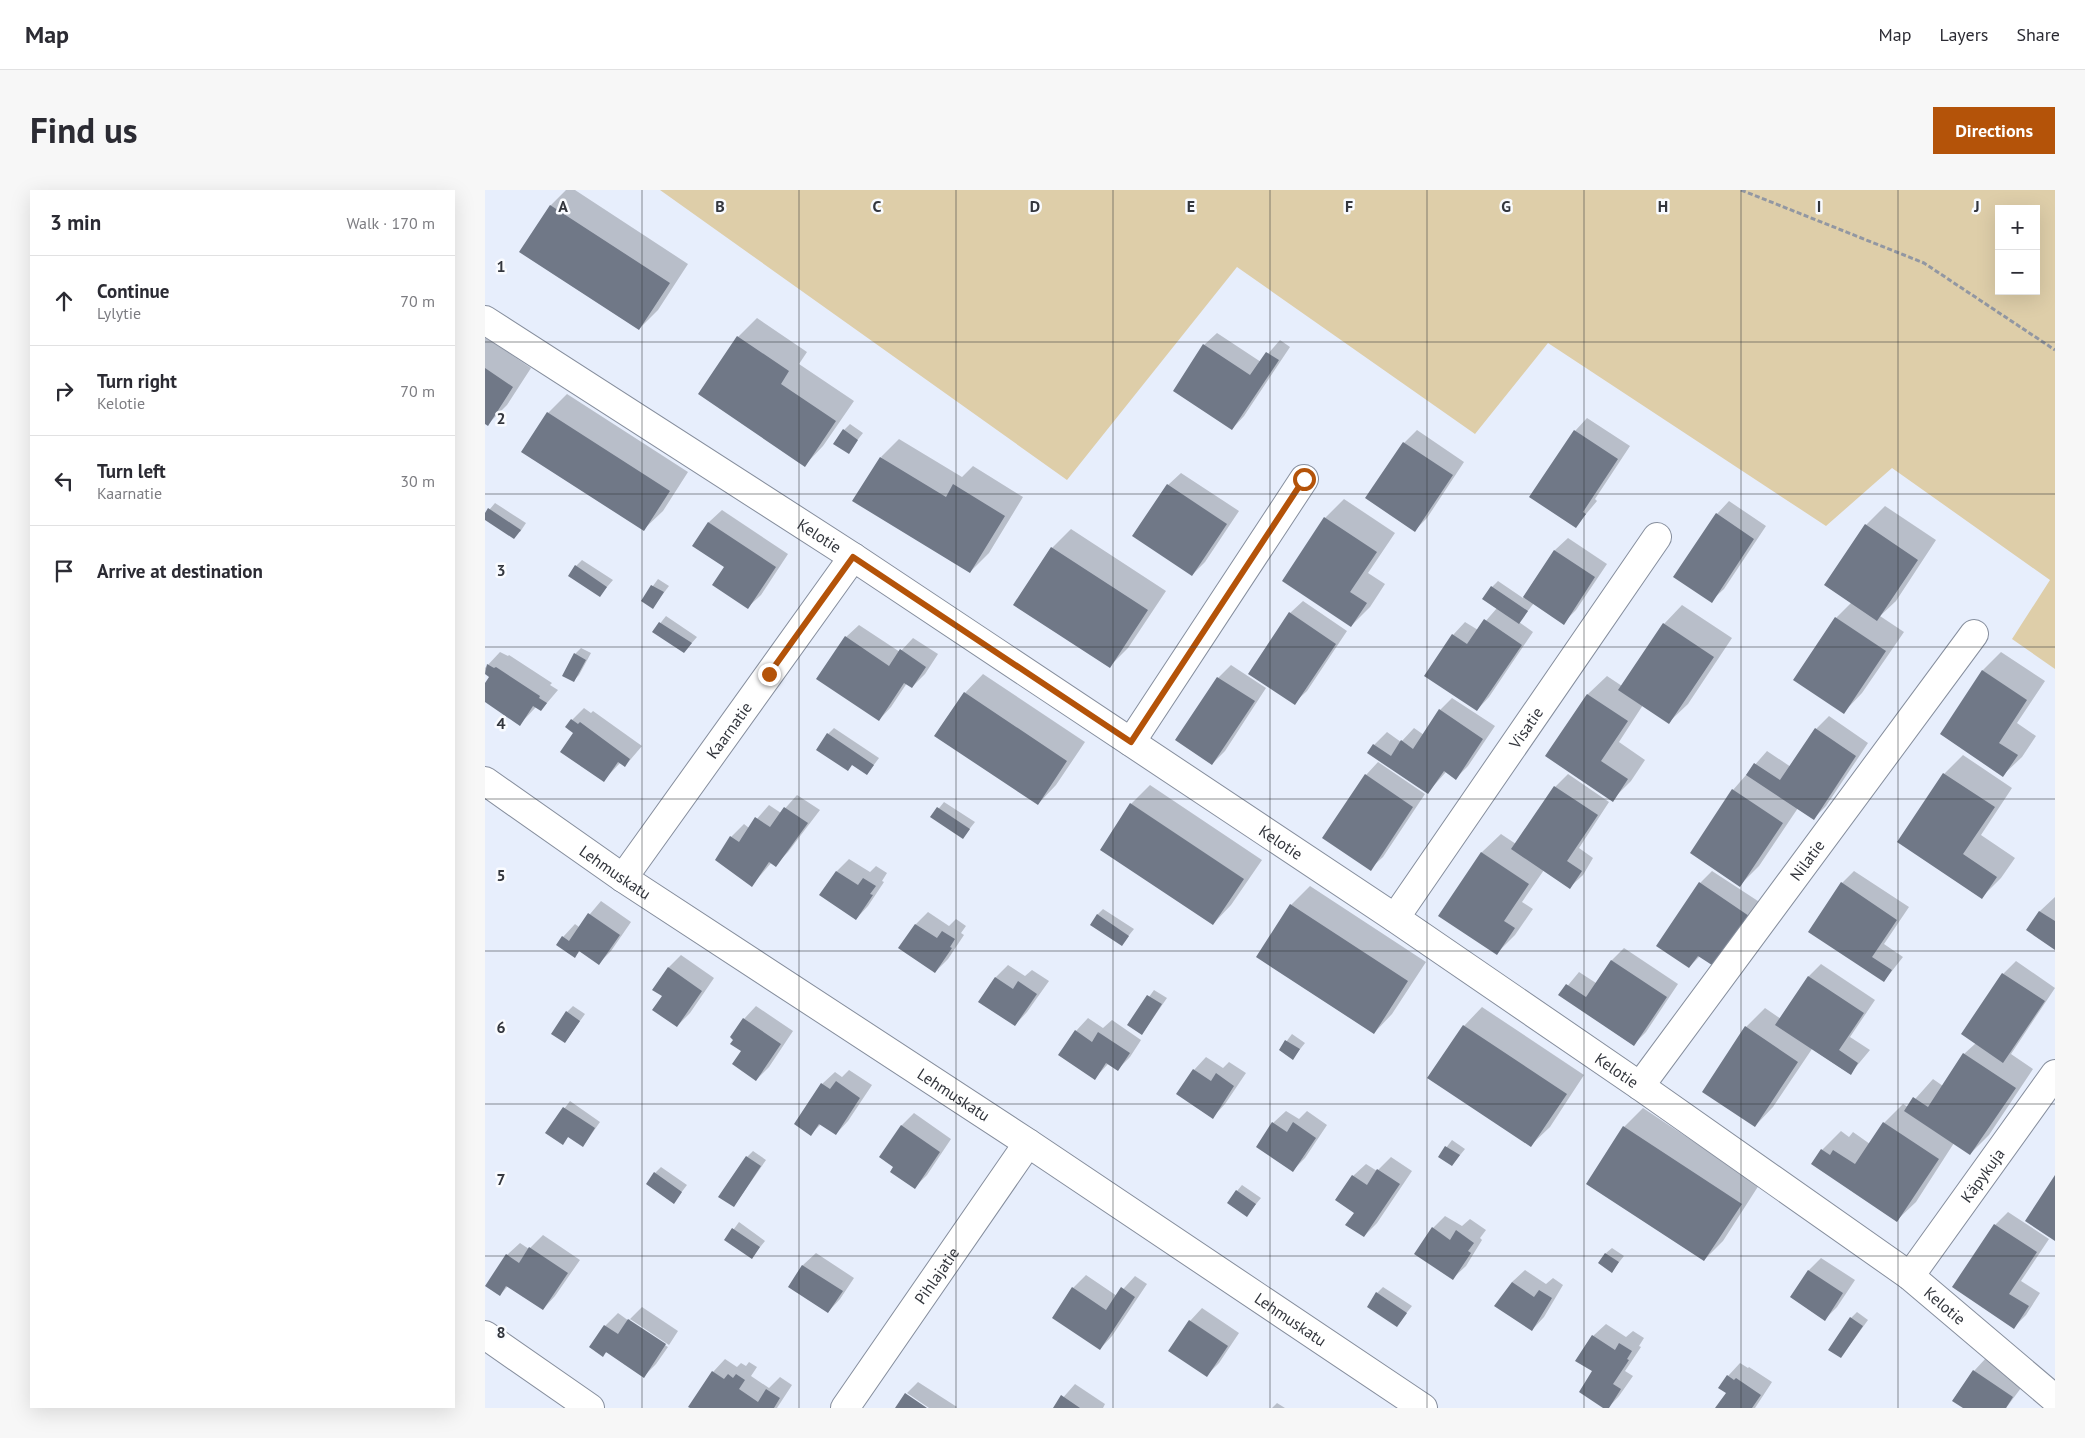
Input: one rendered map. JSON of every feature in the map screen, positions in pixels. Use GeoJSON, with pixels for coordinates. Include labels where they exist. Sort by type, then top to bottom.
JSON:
{"type":"FeatureCollection","features":[{"type":"Feature","properties":{"kind":"street","name":"Kelotie"},"geometry":{"type":"LineString","coordinates":[[485,320],[853,557],[1395,918],[1640,1086],[1910,1276],[2055,1399]]}},
{"type":"Feature","properties":{"kind":"street"},"geometry":{"type":"LineString","coordinates":[[1131,742],[1304,479]]}},
{"type":"Feature","properties":{"kind":"street","name":"Visatie"},"geometry":{"type":"LineString","coordinates":[[1395,918],[1657,537]]}},
{"type":"Feature","properties":{"kind":"street","name":"Kaarnatie"},"geometry":{"type":"LineString","coordinates":[[623,878],[853,557]]}},
{"type":"Feature","properties":{"kind":"street","name":"Nilatie"},"geometry":{"type":"LineString","coordinates":[[1640,1086],[1974,634]]}},
{"type":"Feature","properties":{"kind":"street","name":"Lehmuskatu"},"geometry":{"type":"LineString","coordinates":[[485,781],[623,878],[1028,1143],[1423,1408]]}},
{"type":"Feature","properties":{"kind":"street","name":"Käpykuja"},"geometry":{"type":"LineString","coordinates":[[1910,1276],[2055,1074]]}},
{"type":"Feature","properties":{"kind":"street","name":"Pihlajatie"},"geometry":{"type":"LineString","coordinates":[[845,1408],[1028,1143]]}},
{"type":"Feature","properties":{"kind":"street"},"geometry":{"type":"LineString","coordinates":[[485,1335],[590,1408]]}},
{"type":"Feature","properties":{"kind":"path"},"geometry":{"type":"LineString","coordinates":[[1741,190],[1924,263],[2055,350]]}},
{"type":"Feature","properties":{"kind":"shaded area"},"geometry":{"type":"Polygon","coordinates":[[[660,190],[2055,190],[2055,669],[2012,639],[2050,580],[1892,468],[1826,526],[1548,343],[1475,434],[1237,267],[1067,480],[660,190]]]}},
{"type":"Feature","properties":{"kind":"building"},"geometry":{"type":"Polygon","coordinates":[[[550,205],[670,283],[639,330],[519,252],[550,205]]]}},
{"type":"Feature","properties":{"kind":"building"},"geometry":{"type":"Polygon","coordinates":[[[737,336],[789,371],[781,384],[836,421],[805,467],[698,394],[737,336]]]}},
{"type":"Feature","properties":{"kind":"building"},"geometry":{"type":"Polygon","coordinates":[[[1203,344],[1250,375],[1266,352],[1279,360],[1232,430],[1173,391],[1203,344]]]}},
{"type":"Feature","properties":{"kind":"building"},"geometry":{"type":"Polygon","coordinates":[[[485,368],[513,387],[488,426],[485,424],[485,368]]]}},
{"type":"Feature","properties":{"kind":"building"},"geometry":{"type":"Polygon","coordinates":[[[547,412],[670,491],[644,531],[521,452],[547,412]]]}},
{"type":"Feature","properties":{"kind":"building"},"geometry":{"type":"Polygon","coordinates":[[[843,429],[858,440],[849,454],[833,444],[843,429]]]}},
{"type":"Feature","properties":{"kind":"building"},"geometry":{"type":"Polygon","coordinates":[[[1574,430],[1618,459],[1583,512],[1586,514],[1576,528],[1529,497],[1574,430]]]}},
{"type":"Feature","properties":{"kind":"building"},"geometry":{"type":"Polygon","coordinates":[[[1403,442],[1453,475],[1415,532],[1365,498],[1403,442]]]}},
{"type":"Feature","properties":{"kind":"building"},"geometry":{"type":"Polygon","coordinates":[[[880,457],[946,497],[953,484],[1005,516],[970,573],[852,501],[880,457]]]}},
{"type":"Feature","properties":{"kind":"building"},"geometry":{"type":"Polygon","coordinates":[[[1167,484],[1227,524],[1192,576],[1132,536],[1167,484]]]}},
{"type":"Feature","properties":{"kind":"building"},"geometry":{"type":"Polygon","coordinates":[[[488,508],[521,530],[514,539],[485,520],[485,513],[488,508]]]}},
{"type":"Feature","properties":{"kind":"building"},"geometry":{"type":"Polygon","coordinates":[[[1716,513],[1754,539],[1712,603],[1673,577],[1716,513]]]}},
{"type":"Feature","properties":{"kind":"building"},"geometry":{"type":"Polygon","coordinates":[[[1324,517],[1377,552],[1350,592],[1367,603],[1351,627],[1282,581],[1324,517]]]}},
{"type":"Feature","properties":{"kind":"building"},"geometry":{"type":"Polygon","coordinates":[[[708,522],[776,567],[748,609],[712,585],[724,567],[692,546],[708,522]]]}},
{"type":"Feature","properties":{"kind":"building"},"geometry":{"type":"Polygon","coordinates":[[[1865,524],[1918,560],[1877,621],[1824,585],[1865,524]]]}},
{"type":"Feature","properties":{"kind":"building"},"geometry":{"type":"Polygon","coordinates":[[[1051,547],[1148,610],[1110,668],[1013,605],[1051,547]]]}},
{"type":"Feature","properties":{"kind":"building"},"geometry":{"type":"Polygon","coordinates":[[[1554,550],[1595,577],[1564,625],[1523,597],[1554,550]]]}},
{"type":"Feature","properties":{"kind":"building"},"geometry":{"type":"Polygon","coordinates":[[[575,565],[607,587],[600,597],[568,576],[575,565]]]}},
{"type":"Feature","properties":{"kind":"building"},"geometry":{"type":"Polygon","coordinates":[[[651,585],[664,592],[653,609],[641,601],[651,585]]]}},
{"type":"Feature","properties":{"kind":"building"},"geometry":{"type":"Polygon","coordinates":[[[1491,586],[1528,611],[1519,624],[1482,599],[1491,586]]]}},
{"type":"Feature","properties":{"kind":"building"},"geometry":{"type":"Polygon","coordinates":[[[1289,612],[1336,644],[1295,705],[1248,674],[1289,612]]]}},
{"type":"Feature","properties":{"kind":"building"},"geometry":{"type":"Polygon","coordinates":[[[1835,617],[1886,651],[1844,714],[1793,680],[1835,617]]]}},
{"type":"Feature","properties":{"kind":"building"},"geometry":{"type":"Polygon","coordinates":[[[1484,619],[1522,645],[1477,711],[1424,676],[1452,634],[1467,644],[1484,619]]]}},
{"type":"Feature","properties":{"kind":"building"},"geometry":{"type":"Polygon","coordinates":[[[659,622],[692,643],[684,653],[652,632],[659,622]]]}},
{"type":"Feature","properties":{"kind":"building"},"geometry":{"type":"Polygon","coordinates":[[[1663,623],[1714,657],[1669,724],[1618,690],[1663,623]]]}},
{"type":"Feature","properties":{"kind":"building"},"geometry":{"type":"Polygon","coordinates":[[[845,636],[889,666],[900,649],[926,667],[912,688],[904,683],[879,721],[816,679],[845,636]]]}},
{"type":"Feature","properties":{"kind":"building"},"geometry":{"type":"Polygon","coordinates":[[[574,653],[586,660],[574,682],[562,676],[574,653]]]}},
{"type":"Feature","properties":{"kind":"building"},"geometry":{"type":"Polygon","coordinates":[[[487,664],[494,668],[496,667],[540,696],[539,698],[547,703],[541,711],[533,706],[520,726],[485,702],[485,683],[489,677],[485,674],[487,664]]]}},
{"type":"Feature","properties":{"kind":"building"},"geometry":{"type":"Polygon","coordinates":[[[1982,670],[2027,700],[1999,743],[2018,755],[2003,777],[1940,734],[1982,670]]]}},
{"type":"Feature","properties":{"kind":"building"},"geometry":{"type":"Polygon","coordinates":[[[1217,677],[1255,701],[1212,765],[1175,740],[1217,677]]]}},
{"type":"Feature","properties":{"kind":"building"},"geometry":{"type":"Polygon","coordinates":[[[964,692],[1067,761],[1038,805],[934,736],[964,692]]]}},
{"type":"Feature","properties":{"kind":"building"},"geometry":{"type":"Polygon","coordinates":[[[1587,694],[1628,721],[1601,761],[1628,779],[1613,802],[1545,756],[1587,694]]]}},
{"type":"Feature","properties":{"kind":"building"},"geometry":{"type":"Polygon","coordinates":[[[1439,709],[1483,739],[1456,780],[1444,771],[1428,794],[1367,753],[1373,744],[1391,756],[1401,740],[1413,749],[1439,709]]]}},
{"type":"Feature","properties":{"kind":"building"},"geometry":{"type":"Polygon","coordinates":[[[571,719],[578,724],[580,722],[630,759],[625,767],[618,762],[604,782],[560,752],[573,733],[565,727],[571,719]]]}},
{"type":"Feature","properties":{"kind":"building"},"geometry":{"type":"Polygon","coordinates":[[[1815,728],[1856,756],[1814,820],[1746,775],[1754,763],[1780,780],[1815,728]]]}},
{"type":"Feature","properties":{"kind":"building"},"geometry":{"type":"Polygon","coordinates":[[[827,733],[874,765],[867,775],[852,765],[848,771],[816,750],[827,733]]]}},
{"type":"Feature","properties":{"kind":"building"},"geometry":{"type":"Polygon","coordinates":[[[1943,773],[1995,807],[1963,854],[1997,877],[1982,899],[1897,842],[1943,773]]]}},
{"type":"Feature","properties":{"kind":"building"},"geometry":{"type":"Polygon","coordinates":[[[1365,774],[1413,807],[1371,871],[1322,838],[1365,774]]]}},
{"type":"Feature","properties":{"kind":"building"},"geometry":{"type":"Polygon","coordinates":[[[1554,786],[1598,815],[1567,861],[1582,871],[1570,889],[1511,849],[1554,786]]]}},
{"type":"Feature","properties":{"kind":"building"},"geometry":{"type":"Polygon","coordinates":[[[1732,789],[1783,823],[1740,887],[1690,853],[1732,789]]]}},
{"type":"Feature","properties":{"kind":"building"},"geometry":{"type":"Polygon","coordinates":[[[1130,803],[1244,879],[1213,925],[1100,850],[1130,803]]]}},
{"type":"Feature","properties":{"kind":"building"},"geometry":{"type":"Polygon","coordinates":[[[784,807],[808,823],[776,867],[769,862],[752,887],[715,860],[730,836],[739,842],[755,817],[770,827],[784,807]]]}},
{"type":"Feature","properties":{"kind":"building"},"geometry":{"type":"Polygon","coordinates":[[[937,807],[970,829],[963,839],[930,817],[937,807]]]}},
{"type":"Feature","properties":{"kind":"building"},"geometry":{"type":"Polygon","coordinates":[[[1481,852],[1529,884],[1504,921],[1515,928],[1497,955],[1438,916],[1481,852]]]}},
{"type":"Feature","properties":{"kind":"building"},"geometry":{"type":"Polygon","coordinates":[[[836,871],[858,885],[863,878],[876,886],[870,894],[873,895],[856,920],[819,895],[836,871]]]}},
{"type":"Feature","properties":{"kind":"building"},"geometry":{"type":"Polygon","coordinates":[[[1699,882],[1749,916],[1715,967],[1698,956],[1689,968],[1656,946],[1699,882]]]}},
{"type":"Feature","properties":{"kind":"building"},"geometry":{"type":"Polygon","coordinates":[[[1841,882],[1897,920],[1872,957],[1892,970],[1884,982],[1808,932],[1841,882]]]}},
{"type":"Feature","properties":{"kind":"building"},"geometry":{"type":"Polygon","coordinates":[[[1290,904],[1408,981],[1374,1034],[1256,957],[1290,904]]]}},
{"type":"Feature","properties":{"kind":"building"},"geometry":{"type":"Polygon","coordinates":[[[2039,911],[2055,921],[2055,950],[2026,930],[2039,911]]]}},
{"type":"Feature","properties":{"kind":"building"},"geometry":{"type":"Polygon","coordinates":[[[588,913],[620,935],[599,965],[579,951],[575,958],[556,945],[562,936],[569,941],[588,913]]]}},
{"type":"Feature","properties":{"kind":"building"},"geometry":{"type":"Polygon","coordinates":[[[1097,914],[1129,936],[1122,946],[1090,925],[1097,914]]]}},
{"type":"Feature","properties":{"kind":"building"},"geometry":{"type":"Polygon","coordinates":[[[915,924],[937,938],[942,931],[955,939],[950,947],[952,948],[935,973],[898,948],[915,924]]]}},
{"type":"Feature","properties":{"kind":"building"},"geometry":{"type":"Polygon","coordinates":[[[1611,960],[1667,997],[1634,1046],[1558,995],[1566,984],[1586,997],[1611,960]]]}},
{"type":"Feature","properties":{"kind":"building"},"geometry":{"type":"Polygon","coordinates":[[[668,967],[702,991],[677,1027],[652,1010],[662,996],[652,990],[668,967]]]}},
{"type":"Feature","properties":{"kind":"building"},"geometry":{"type":"Polygon","coordinates":[[[2002,973],[2045,1001],[2003,1063],[1961,1034],[2002,973]]]}},
{"type":"Feature","properties":{"kind":"building"},"geometry":{"type":"Polygon","coordinates":[[[1808,976],[1864,1013],[1839,1050],[1858,1063],[1851,1075],[1775,1025],[1808,976]]]}},
{"type":"Feature","properties":{"kind":"building"},"geometry":{"type":"Polygon","coordinates":[[[995,977],[1013,989],[1018,981],[1037,994],[1015,1026],[978,1002],[995,977]]]}},
{"type":"Feature","properties":{"kind":"building"},"geometry":{"type":"Polygon","coordinates":[[[1147,995],[1162,1004],[1142,1035],[1127,1025],[1147,995]]]}},
{"type":"Feature","properties":{"kind":"building"},"geometry":{"type":"Polygon","coordinates":[[[566,1011],[580,1021],[565,1043],[551,1034],[566,1011]]]}},
{"type":"Feature","properties":{"kind":"building"},"geometry":{"type":"Polygon","coordinates":[[[743,1018],[781,1044],[756,1081],[732,1064],[741,1051],[730,1044],[733,1040],[730,1037],[743,1018]]]}},
{"type":"Feature","properties":{"kind":"building"},"geometry":{"type":"Polygon","coordinates":[[[1463,1025],[1567,1094],[1531,1147],[1427,1078],[1463,1025]]]}},
{"type":"Feature","properties":{"kind":"building"},"geometry":{"type":"Polygon","coordinates":[[[1745,1026],[1798,1062],[1755,1127],[1702,1092],[1745,1026]]]}},
{"type":"Feature","properties":{"kind":"building"},"geometry":{"type":"Polygon","coordinates":[[[1075,1030],[1092,1042],[1098,1032],[1130,1053],[1118,1071],[1106,1063],[1095,1080],[1058,1055],[1075,1030]]]}},
{"type":"Feature","properties":{"kind":"building"},"geometry":{"type":"Polygon","coordinates":[[[1285,1040],[1300,1049],[1293,1060],[1279,1050],[1285,1040]]]}},
{"type":"Feature","properties":{"kind":"building"},"geometry":{"type":"Polygon","coordinates":[[[1963,1053],[2016,1088],[1970,1155],[1904,1111],[1913,1097],[1928,1107],[1963,1053]]]}},
{"type":"Feature","properties":{"kind":"building"},"geometry":{"type":"Polygon","coordinates":[[[1193,1069],[1211,1081],[1216,1073],[1234,1086],[1213,1119],[1176,1094],[1193,1069]]]}},
{"type":"Feature","properties":{"kind":"building"},"geometry":{"type":"Polygon","coordinates":[[[836,1081],[860,1098],[836,1135],[819,1124],[811,1136],[794,1124],[821,1083],[830,1089],[836,1081]]]}},
{"type":"Feature","properties":{"kind":"building"},"geometry":{"type":"Polygon","coordinates":[[[563,1107],[595,1128],[583,1147],[568,1137],[563,1145],[545,1133],[563,1107]]]}},
{"type":"Feature","properties":{"kind":"building"},"geometry":{"type":"Polygon","coordinates":[[[1272,1122],[1287,1132],[1293,1122],[1316,1138],[1293,1172],[1256,1147],[1272,1122]]]}},
{"type":"Feature","properties":{"kind":"building"},"geometry":{"type":"Polygon","coordinates":[[[1883,1122],[1939,1159],[1897,1222],[1811,1164],[1821,1149],[1830,1155],[1833,1150],[1855,1164],[1883,1122]]]}},
{"type":"Feature","properties":{"kind":"building"},"geometry":{"type":"Polygon","coordinates":[[[901,1125],[940,1152],[915,1189],[890,1172],[893,1167],[879,1157],[901,1125]]]}},
{"type":"Feature","properties":{"kind":"building"},"geometry":{"type":"Polygon","coordinates":[[[1623,1126],[1742,1204],[1704,1261],[1586,1184],[1623,1126]]]}},
{"type":"Feature","properties":{"kind":"building"},"geometry":{"type":"Polygon","coordinates":[[[1445,1146],[1460,1155],[1452,1166],[1438,1157],[1445,1146]]]}},
{"type":"Feature","properties":{"kind":"building"},"geometry":{"type":"Polygon","coordinates":[[[746,1156],[761,1166],[734,1207],[718,1197],[746,1156]]]}},
{"type":"Feature","properties":{"kind":"building"},"geometry":{"type":"Polygon","coordinates":[[[1377,1169],[1400,1184],[1364,1237],[1345,1225],[1354,1213],[1335,1200],[1352,1175],[1367,1185],[1377,1169]]]}},
{"type":"Feature","properties":{"kind":"building"},"geometry":{"type":"Polygon","coordinates":[[[654,1172],[682,1192],[674,1204],[646,1184],[654,1172]]]}},
{"type":"Feature","properties":{"kind":"building"},"geometry":{"type":"Polygon","coordinates":[[[2055,1175],[2055,1241],[2025,1221],[2055,1175]]]}},
{"type":"Feature","properties":{"kind":"building"},"geometry":{"type":"Polygon","coordinates":[[[1236,1190],[1256,1204],[1247,1217],[1227,1203],[1236,1190]]]}},
{"type":"Feature","properties":{"kind":"building"},"geometry":{"type":"Polygon","coordinates":[[[1994,1224],[2037,1252],[2009,1294],[2029,1306],[2014,1329],[1952,1287],[1994,1224]]]}},
{"type":"Feature","properties":{"kind":"building"},"geometry":{"type":"Polygon","coordinates":[[[1432,1227],[1450,1240],[1456,1230],[1474,1243],[1468,1251],[1471,1253],[1453,1280],[1414,1254],[1432,1227]]]}},
{"type":"Feature","properties":{"kind":"building"},"geometry":{"type":"Polygon","coordinates":[[[732,1228],[760,1247],[752,1259],[724,1240],[732,1228]]]}},
{"type":"Feature","properties":{"kind":"building"},"geometry":{"type":"Polygon","coordinates":[[[529,1247],[568,1273],[543,1310],[506,1286],[500,1296],[485,1286],[506,1254],[519,1263],[529,1247]]]}},
{"type":"Feature","properties":{"kind":"building"},"geometry":{"type":"Polygon","coordinates":[[[1605,1253],[1619,1262],[1612,1273],[1598,1263],[1605,1253]]]}},
{"type":"Feature","properties":{"kind":"building"},"geometry":{"type":"Polygon","coordinates":[[[802,1265],[843,1291],[828,1313],[788,1287],[802,1265]]]}},
{"type":"Feature","properties":{"kind":"building"},"geometry":{"type":"Polygon","coordinates":[[[1808,1270],[1843,1293],[1825,1321],[1790,1297],[1808,1270]]]}},
{"type":"Feature","properties":{"kind":"building"},"geometry":{"type":"Polygon","coordinates":[[[1512,1282],[1534,1297],[1539,1290],[1552,1298],[1532,1331],[1494,1306],[1512,1282]]]}},
{"type":"Feature","properties":{"kind":"building"},"geometry":{"type":"Polygon","coordinates":[[[1072,1287],[1106,1310],[1121,1287],[1135,1297],[1100,1350],[1052,1318],[1072,1287]]]}},
{"type":"Feature","properties":{"kind":"building"},"geometry":{"type":"Polygon","coordinates":[[[1376,1292],[1407,1313],[1397,1327],[1367,1307],[1376,1292]]]}},
{"type":"Feature","properties":{"kind":"building"},"geometry":{"type":"Polygon","coordinates":[[[1850,1317],[1863,1326],[1841,1358],[1828,1350],[1850,1317]]]}},
{"type":"Feature","properties":{"kind":"building"},"geometry":{"type":"Polygon","coordinates":[[[628,1319],[666,1344],[644,1378],[606,1352],[603,1357],[589,1347],[604,1325],[618,1334],[628,1319]]]}},
{"type":"Feature","properties":{"kind":"building"},"geometry":{"type":"Polygon","coordinates":[[[1189,1320],[1228,1346],[1207,1377],[1168,1351],[1189,1320]]]}},
{"type":"Feature","properties":{"kind":"building"},"geometry":{"type":"Polygon","coordinates":[[[1592,1335],[1615,1350],[1619,1343],[1632,1351],[1627,1359],[1629,1360],[1613,1384],[1621,1389],[1609,1408],[1603,1408],[1579,1392],[1592,1371],[1575,1361],[1592,1335]]]}},
{"type":"Feature","properties":{"kind":"building"},"geometry":{"type":"Polygon","coordinates":[[[1973,1370],[2013,1397],[2006,1408],[1963,1408],[1952,1401],[1973,1370]]]}},
{"type":"Feature","properties":{"kind":"building"},"geometry":{"type":"Polygon","coordinates":[[[712,1371],[724,1379],[728,1374],[733,1378],[736,1374],[745,1380],[739,1389],[758,1402],[766,1389],[780,1398],[774,1408],[688,1407],[712,1371]]]}},
{"type":"Feature","properties":{"kind":"building"},"geometry":{"type":"Polygon","coordinates":[[[1727,1375],[1734,1380],[1736,1378],[1761,1395],[1752,1408],[1715,1408],[1726,1393],[1718,1388],[1727,1375]]]}},
{"type":"Feature","properties":{"kind":"building"},"geometry":{"type":"Polygon","coordinates":[[[905,1393],[927,1408],[895,1408],[905,1393]]]}},
{"type":"Feature","properties":{"kind":"building"},"geometry":{"type":"Polygon","coordinates":[[[1061,1395],[1080,1408],[1053,1408],[1061,1395]]]}},
{"type":"Feature","properties":{"kind":"route"},"geometry":{"type":"LineString","coordinates":[[769,674],[853,557],[1131,742],[1304,479]]}}]}
